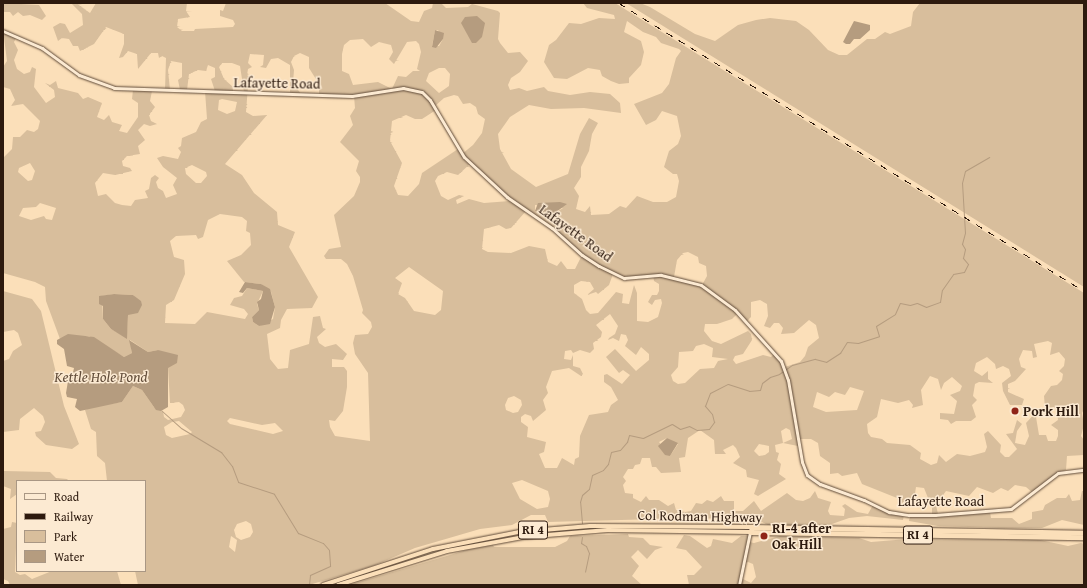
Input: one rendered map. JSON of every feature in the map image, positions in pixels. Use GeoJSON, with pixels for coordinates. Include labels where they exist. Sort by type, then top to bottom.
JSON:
{"type":"FeatureCollection","features":[{"type":"Feature","properties":{"kind":"highway","name":"Col Rodman Highway"},"geometry":{"type":"LineString","coordinates":[[323,585],[433,549],[519,532],[590,526],[1084,537]]}},
{"type":"Feature","properties":{"kind":"highway","name":"Col Rodman Highway"},"geometry":{"type":"LineString","coordinates":[[338,585],[447,551],[523,536],[608,530],[1084,533]]}},
{"type":"Feature","properties":{"kind":"street","name":"Lafayette Road"},"geometry":{"type":"LineString","coordinates":[[3,30],[42,48],[79,74],[119,89],[352,96],[403,88],[422,92],[430,100],[464,157],[507,197],[552,228],[582,255],[624,278],[661,275],[701,285],[735,310],[782,361],[794,406],[802,462],[807,474],[820,484],[864,500],[889,512],[904,515],[935,515],[1011,509],[1058,473],[1084,470]]}},
{"type":"Feature","properties":{"kind":"street"},"geometry":{"type":"LineString","coordinates":[[739,585],[751,530]]}},
{"type":"Feature","properties":{"kind":"green space"},"geometry":{"type":"Polygon","coordinates":[[[3,3],[39,5],[46,16],[42,20],[30,15],[23,16],[18,12],[13,16],[10,12],[4,12],[3,3]]]}},
{"type":"Feature","properties":{"kind":"green space"},"geometry":{"type":"Polygon","coordinates":[[[71,3],[76,3],[90,13],[96,3],[187,3],[186,11],[190,17],[178,19],[177,27],[182,31],[233,27],[235,24],[233,20],[220,16],[220,10],[223,11],[226,3],[385,3],[411,21],[419,22],[424,11],[432,8],[433,3],[441,3],[446,8],[468,7],[472,4],[498,11],[500,13],[498,39],[500,43],[508,53],[520,52],[528,61],[520,72],[511,78],[508,85],[510,90],[519,88],[527,91],[544,87],[548,91],[570,95],[590,92],[610,94],[620,103],[621,113],[584,108],[551,109],[529,105],[510,117],[498,134],[500,149],[511,169],[536,187],[568,174],[580,134],[589,118],[598,123],[592,134],[589,151],[581,167],[581,177],[574,188],[579,196],[576,209],[585,212],[590,206],[591,215],[609,214],[620,206],[626,208],[637,196],[653,202],[667,202],[676,197],[679,181],[677,174],[673,174],[664,167],[669,151],[678,144],[681,136],[677,116],[662,111],[656,120],[646,125],[634,104],[662,93],[669,84],[676,58],[681,51],[679,49],[661,43],[656,37],[643,32],[627,21],[624,32],[641,41],[644,52],[641,65],[629,78],[629,83],[619,84],[602,76],[600,70],[588,68],[567,79],[554,78],[544,62],[549,45],[556,40],[569,23],[581,24],[599,18],[615,19],[614,15],[587,8],[583,3],[615,3],[1084,293],[1084,409],[1082,413],[1084,425],[1081,436],[1084,440],[1084,455],[1067,456],[1066,470],[1058,473],[1033,493],[1026,487],[1015,485],[1008,491],[1001,488],[993,493],[977,487],[969,496],[946,491],[936,505],[938,514],[990,512],[991,518],[1012,518],[1019,524],[1032,519],[1032,512],[1043,510],[1045,505],[1057,498],[1066,498],[1069,494],[1072,501],[1080,500],[1082,491],[1084,491],[1084,525],[1062,520],[1042,528],[1000,528],[938,526],[909,521],[910,516],[932,515],[932,508],[924,488],[916,487],[914,500],[901,503],[897,498],[862,484],[857,473],[842,476],[838,473],[830,474],[830,463],[820,456],[818,443],[811,439],[799,439],[798,446],[783,443],[775,445],[776,452],[779,453],[777,460],[781,464],[779,474],[786,479],[758,496],[754,494],[759,480],[747,477],[746,470],[733,463],[740,457],[736,448],[733,445],[723,450],[726,454],[715,454],[714,440],[700,430],[688,438],[685,457],[679,458],[681,472],[661,473],[656,467],[652,467],[650,458],[642,458],[640,464],[635,465],[633,469],[628,469],[623,477],[626,481],[623,485],[625,493],[633,494],[633,498],[641,502],[646,496],[649,500],[659,500],[668,506],[674,503],[676,510],[685,512],[691,511],[696,503],[702,504],[707,500],[713,502],[721,496],[724,501],[734,501],[734,511],[743,511],[754,501],[761,511],[787,493],[796,500],[803,501],[810,498],[815,491],[818,498],[831,502],[828,511],[830,515],[844,516],[845,509],[842,506],[845,504],[857,512],[868,514],[873,505],[904,515],[903,520],[867,516],[849,518],[829,525],[768,525],[758,520],[695,518],[548,522],[545,515],[531,515],[512,525],[480,529],[415,548],[373,566],[309,585],[138,585],[135,572],[146,572],[146,480],[107,480],[105,463],[97,456],[96,432],[91,429],[85,410],[91,407],[122,402],[133,386],[142,390],[154,407],[163,411],[164,417],[168,420],[181,417],[185,410],[183,405],[179,402],[170,403],[168,368],[158,350],[148,352],[130,340],[132,353],[124,357],[89,336],[60,339],[46,301],[45,287],[35,282],[3,273],[3,158],[12,149],[13,137],[20,137],[27,130],[34,132],[38,129],[40,121],[23,104],[11,106],[15,100],[10,89],[3,87],[3,67],[7,61],[3,30],[17,36],[14,42],[18,50],[14,60],[17,69],[24,74],[30,72],[32,67],[36,69],[34,87],[46,103],[55,97],[54,90],[45,83],[50,85],[56,81],[58,88],[78,93],[83,99],[88,97],[102,103],[97,117],[104,120],[109,115],[112,122],[122,125],[119,131],[127,133],[138,117],[138,103],[132,99],[133,90],[152,91],[150,101],[155,107],[149,115],[151,121],[157,124],[150,126],[144,124],[138,130],[145,140],[138,146],[140,154],[127,156],[122,161],[123,166],[130,168],[132,171],[115,175],[103,173],[95,183],[98,196],[106,194],[115,203],[122,205],[131,206],[135,200],[148,198],[145,191],[149,189],[151,178],[155,175],[159,178],[156,182],[158,188],[163,191],[166,198],[177,194],[173,185],[177,178],[163,167],[157,158],[163,156],[178,159],[181,152],[178,148],[181,146],[182,138],[196,132],[201,122],[207,119],[205,91],[215,91],[211,79],[215,77],[215,68],[208,65],[206,71],[198,70],[189,74],[187,90],[180,90],[178,80],[182,77],[182,63],[171,61],[168,70],[170,90],[165,90],[166,58],[162,56],[159,58],[158,53],[151,53],[138,69],[137,54],[128,51],[123,57],[119,58],[124,44],[124,34],[106,27],[94,44],[80,51],[78,46],[73,46],[69,39],[62,38],[58,41],[53,27],[60,23],[65,24],[70,33],[83,25],[82,14],[71,3]],[[435,30],[432,46],[439,46],[443,39],[438,30],[435,30]],[[363,39],[350,40],[344,45],[342,54],[342,71],[349,74],[353,85],[378,82],[392,89],[398,76],[406,77],[413,71],[420,71],[417,69],[421,52],[419,44],[416,41],[407,42],[394,64],[389,59],[393,52],[391,45],[379,42],[371,47],[363,39]],[[300,53],[294,56],[291,62],[294,70],[293,83],[301,94],[290,94],[290,65],[278,58],[271,59],[266,68],[260,67],[263,65],[264,55],[250,54],[248,63],[252,67],[248,69],[247,75],[252,79],[248,86],[246,112],[253,116],[267,115],[225,164],[242,175],[254,193],[277,212],[278,225],[295,232],[289,247],[318,297],[312,308],[287,309],[281,320],[280,328],[267,334],[270,359],[278,369],[288,368],[290,350],[309,344],[313,317],[320,316],[323,328],[326,329],[317,337],[319,343],[325,347],[336,344],[347,354],[343,360],[332,359],[332,367],[344,367],[347,371],[347,387],[343,411],[335,421],[329,420],[330,427],[335,436],[370,441],[368,373],[355,354],[353,343],[355,335],[368,334],[372,327],[371,322],[362,313],[363,310],[353,276],[347,264],[341,259],[326,259],[324,256],[329,249],[341,247],[334,215],[354,196],[360,182],[360,177],[356,171],[359,161],[340,142],[353,125],[350,116],[355,108],[354,96],[319,95],[319,84],[309,68],[309,57],[300,53]],[[222,63],[219,67],[224,79],[233,87],[233,92],[244,92],[240,66],[232,63],[222,63]],[[439,68],[429,73],[426,81],[439,93],[449,86],[450,74],[445,68],[439,68]],[[454,95],[444,98],[435,106],[436,110],[422,119],[415,119],[406,115],[392,121],[390,141],[402,163],[394,186],[398,195],[408,196],[419,184],[422,173],[458,149],[462,154],[473,145],[482,133],[485,119],[478,114],[476,107],[470,103],[463,104],[458,96],[454,95]],[[222,99],[219,100],[218,110],[227,114],[235,111],[237,102],[222,99]],[[30,163],[19,168],[18,172],[28,181],[32,180],[35,171],[30,163]],[[471,163],[458,175],[447,172],[438,176],[435,181],[441,196],[448,200],[459,195],[464,196],[456,200],[457,204],[469,199],[484,203],[510,201],[471,163]],[[192,165],[185,168],[186,174],[196,183],[201,183],[207,176],[206,172],[192,165]],[[40,203],[36,207],[23,208],[19,216],[31,220],[44,216],[46,219],[52,220],[56,208],[40,203]],[[535,205],[535,211],[552,215],[563,208],[535,205]],[[526,211],[511,228],[506,229],[499,225],[484,229],[482,249],[488,252],[511,253],[529,246],[545,249],[548,262],[557,266],[561,261],[567,269],[575,269],[582,255],[563,236],[526,211]],[[220,214],[208,220],[203,237],[198,239],[196,235],[176,236],[170,241],[174,257],[184,260],[185,274],[174,300],[166,305],[165,323],[195,324],[207,312],[245,319],[248,314],[244,309],[230,305],[234,298],[242,296],[247,288],[263,291],[257,304],[259,310],[252,317],[253,322],[259,326],[273,319],[275,307],[271,292],[261,284],[244,282],[227,261],[241,255],[251,245],[250,233],[246,231],[247,221],[242,217],[220,214]],[[688,252],[683,253],[677,260],[674,277],[702,285],[707,276],[706,266],[699,263],[698,257],[688,252]],[[409,267],[395,278],[402,283],[398,294],[405,298],[414,311],[435,315],[441,310],[443,291],[409,267]],[[613,274],[609,285],[598,294],[596,292],[587,295],[594,289],[590,282],[581,281],[574,285],[574,293],[582,299],[586,310],[590,314],[598,313],[616,292],[623,294],[622,303],[629,304],[634,285],[637,293],[637,321],[648,322],[658,317],[662,303],[661,299],[655,300],[652,305],[648,302],[652,295],[657,295],[659,291],[659,284],[654,281],[653,275],[632,278],[613,274]],[[114,294],[102,296],[103,319],[111,329],[122,335],[127,332],[128,315],[136,299],[133,295],[114,294]],[[760,300],[751,302],[751,317],[746,322],[737,314],[732,319],[717,324],[705,324],[704,331],[712,341],[721,344],[748,331],[751,334],[752,340],[743,354],[735,356],[733,360],[736,364],[763,355],[771,357],[775,353],[785,367],[800,362],[805,356],[808,347],[819,338],[816,325],[809,320],[794,333],[781,334],[783,328],[779,323],[774,323],[770,328],[764,326],[768,316],[767,304],[760,300]],[[610,314],[596,325],[602,332],[601,337],[593,343],[594,349],[590,353],[580,350],[573,353],[571,350],[565,351],[564,359],[571,360],[573,355],[573,366],[580,368],[583,374],[581,376],[569,368],[552,371],[546,387],[548,393],[543,400],[546,410],[533,421],[531,416],[525,414],[521,417],[521,422],[528,427],[527,437],[546,442],[544,452],[539,454],[545,468],[557,468],[562,458],[574,465],[575,459],[579,457],[580,436],[589,415],[608,412],[611,405],[618,400],[611,387],[604,382],[604,375],[607,374],[622,384],[630,375],[623,370],[619,373],[606,357],[615,349],[636,371],[649,360],[649,354],[641,347],[636,355],[625,346],[628,340],[626,335],[621,334],[619,341],[613,338],[608,340],[615,334],[618,326],[610,314]],[[1048,341],[1034,344],[1037,357],[1033,358],[1032,351],[1023,350],[1019,359],[1021,367],[1026,369],[1015,381],[1008,384],[1008,392],[1024,399],[1022,405],[1010,405],[1003,391],[1002,383],[1011,376],[1009,369],[1003,366],[996,369],[995,364],[987,357],[976,363],[974,371],[982,376],[988,371],[988,379],[993,383],[979,382],[975,384],[973,396],[977,400],[972,405],[976,417],[971,421],[956,421],[951,424],[948,420],[940,419],[940,413],[954,414],[957,401],[950,395],[960,391],[962,386],[952,377],[944,383],[941,390],[938,379],[930,376],[921,390],[923,405],[912,408],[913,405],[909,400],[898,403],[881,399],[877,417],[867,424],[868,433],[871,437],[882,439],[887,443],[910,445],[921,453],[920,459],[931,465],[937,463],[939,455],[946,462],[957,454],[970,456],[985,452],[987,447],[984,434],[988,431],[1001,445],[1000,452],[1005,457],[1009,457],[1017,449],[1006,434],[1013,433],[1017,420],[1022,424],[1017,431],[1015,443],[1025,445],[1029,436],[1026,423],[1039,409],[1045,408],[1044,396],[1051,386],[1057,385],[1062,380],[1063,374],[1059,371],[1064,366],[1065,359],[1059,352],[1050,355],[1052,343],[1048,341]],[[704,344],[696,346],[693,351],[679,352],[678,367],[671,375],[673,381],[678,384],[685,383],[700,369],[714,368],[718,361],[728,359],[712,357],[713,348],[704,344]],[[850,387],[845,395],[835,392],[829,397],[817,392],[813,407],[826,412],[857,410],[864,391],[850,387]],[[514,396],[508,398],[505,405],[506,410],[513,413],[518,412],[522,405],[521,400],[514,396]],[[1054,407],[1046,409],[1036,417],[1039,435],[1046,435],[1048,441],[1056,441],[1058,430],[1051,425],[1058,420],[1057,411],[1054,407]],[[230,418],[227,421],[230,424],[273,434],[283,431],[275,423],[262,425],[230,418]],[[179,421],[172,422],[164,427],[166,435],[172,438],[190,434],[192,432],[179,421]],[[786,428],[781,431],[783,443],[792,439],[790,430],[786,428]],[[667,438],[659,442],[670,456],[678,444],[667,438]],[[759,444],[754,451],[759,456],[765,455],[769,452],[769,446],[759,444]],[[522,480],[512,483],[520,499],[537,509],[548,507],[550,499],[548,491],[522,480]],[[246,521],[237,524],[234,530],[236,537],[241,540],[250,537],[253,532],[251,524],[246,521]],[[231,536],[229,547],[235,552],[237,540],[231,536]]]}},
{"type":"Feature","properties":{"kind":"green space"},"geometry":{"type":"Polygon","coordinates":[[[626,3],[640,3],[650,7],[695,34],[715,41],[738,25],[756,20],[770,18],[796,21],[809,30],[828,50],[839,55],[847,55],[867,39],[875,39],[885,32],[890,34],[911,26],[913,12],[920,3],[1084,3],[1084,287],[626,3]]]}},
{"type":"Feature","properties":{"kind":"green space"},"geometry":{"type":"Polygon","coordinates":[[[3,291],[32,299],[41,311],[64,406],[79,444],[72,449],[46,445],[36,436],[35,432],[41,431],[45,422],[43,416],[34,408],[20,419],[19,430],[3,432],[3,361],[9,359],[13,351],[22,345],[18,333],[14,330],[3,332],[3,291]]]}},
{"type":"Feature","properties":{"kind":"green space"},"geometry":{"type":"Polygon","coordinates":[[[4,471],[50,472],[56,478],[68,480],[16,480],[16,495],[10,499],[11,489],[3,486],[4,471]]]}},
{"type":"Feature","properties":{"kind":"green space"},"geometry":{"type":"Polygon","coordinates":[[[12,522],[16,523],[15,572],[20,575],[25,574],[32,579],[50,572],[117,572],[121,585],[10,585],[8,581],[3,579],[3,529],[11,527],[12,522]]]}},
{"type":"Feature","properties":{"kind":"green space"},"geometry":{"type":"Polygon","coordinates":[[[628,534],[629,537],[643,538],[650,545],[663,547],[655,550],[647,559],[638,550],[631,557],[639,566],[632,576],[642,585],[349,585],[470,549],[493,545],[494,547],[555,547],[567,541],[570,536],[628,534]]]}},
{"type":"Feature","properties":{"kind":"green space"},"geometry":{"type":"Polygon","coordinates":[[[684,535],[690,536],[707,548],[711,546],[713,539],[732,543],[741,536],[750,536],[749,542],[754,543],[780,536],[859,538],[871,542],[908,539],[1040,540],[1068,546],[1081,543],[1084,544],[1084,585],[689,585],[687,575],[694,575],[702,567],[686,550],[676,548],[684,535]],[[748,562],[745,563],[741,578],[751,583],[756,577],[753,564],[748,562]]]}},
{"type":"Feature","properties":{"kind":"water"},"geometry":{"type":"Polygon","coordinates":[[[477,16],[485,23],[482,37],[476,43],[472,43],[461,23],[465,17],[477,16]]]}},
{"type":"Feature","properties":{"kind":"water"},"geometry":{"type":"Polygon","coordinates":[[[854,21],[870,25],[870,30],[860,39],[854,39],[850,44],[846,44],[843,42],[854,21]]]}},
{"type":"Feature","properties":{"kind":"water"},"geometry":{"type":"Polygon","coordinates":[[[435,30],[444,33],[443,39],[436,48],[432,47],[435,30]]]}},
{"type":"Feature","properties":{"kind":"water"},"geometry":{"type":"Polygon","coordinates":[[[560,202],[567,204],[552,215],[535,211],[538,203],[560,202]]]}},
{"type":"Feature","properties":{"kind":"water"},"geometry":{"type":"Polygon","coordinates":[[[245,282],[261,284],[270,289],[275,307],[270,324],[259,326],[253,322],[252,317],[259,310],[257,302],[261,299],[263,291],[247,288],[243,293],[239,292],[245,282]]]}},
{"type":"Feature","properties":{"kind":"water"},"geometry":{"type":"Polygon","coordinates":[[[114,294],[133,295],[141,301],[142,305],[138,313],[128,315],[127,339],[111,329],[103,319],[103,306],[99,304],[99,296],[114,294]]]}},
{"type":"Feature","properties":{"kind":"water","name":"Kettle Hole Pond"},"geometry":{"type":"Polygon","coordinates":[[[68,334],[94,337],[124,357],[132,353],[129,340],[148,352],[158,350],[178,355],[177,363],[168,368],[168,407],[161,411],[156,410],[142,390],[133,386],[122,402],[80,411],[75,407],[77,399],[67,397],[66,393],[68,381],[72,377],[74,368],[67,366],[64,349],[57,344],[57,340],[68,334]]]}},
{"type":"Feature","properties":{"kind":"water"},"geometry":{"type":"Polygon","coordinates":[[[667,438],[678,443],[670,456],[665,455],[658,446],[667,438]]]}},
{"type":"Feature","properties":{"kind":"waterway"},"geometry":{"type":"LineString","coordinates":[[582,523],[580,502],[582,495],[589,489],[592,475],[603,470],[608,464],[611,452],[620,450],[627,442],[629,435],[643,438],[672,424],[680,429],[689,426],[697,430],[709,429],[714,422],[712,414],[705,406],[710,393],[728,384],[749,391],[760,390],[762,383],[792,365],[815,359],[826,362],[840,353],[847,342],[858,343],[879,336],[876,326],[895,314],[900,303],[910,305],[917,303],[926,307],[940,302],[942,290],[953,274],[964,272],[968,264],[963,258],[965,249],[962,244],[965,233],[962,183],[965,171],[989,157]]}},
{"type":"Feature","properties":{"kind":"waterway"},"geometry":{"type":"LineString","coordinates":[[162,411],[181,428],[221,452],[232,466],[238,482],[274,494],[298,533],[323,543],[329,550],[330,566],[310,575],[309,585]]}},
{"type":"Feature","properties":{"kind":"waterway"},"geometry":{"type":"LineString","coordinates":[[582,537],[581,543],[586,546],[589,553],[585,572]]}},
{"type":"Feature","properties":{"kind":"railway"},"geometry":{"type":"LineString","coordinates":[[619,3],[1084,291]]}},
{"type":"Feature","properties":{"kind":"place","name":"Pork Hill"},"geometry":{"type":"Point","coordinates":[1015,411]}},
{"type":"Feature","properties":{"kind":"place","name":"RI-4 after Oak Hill"},"geometry":{"type":"Point","coordinates":[764,536]}}]}
